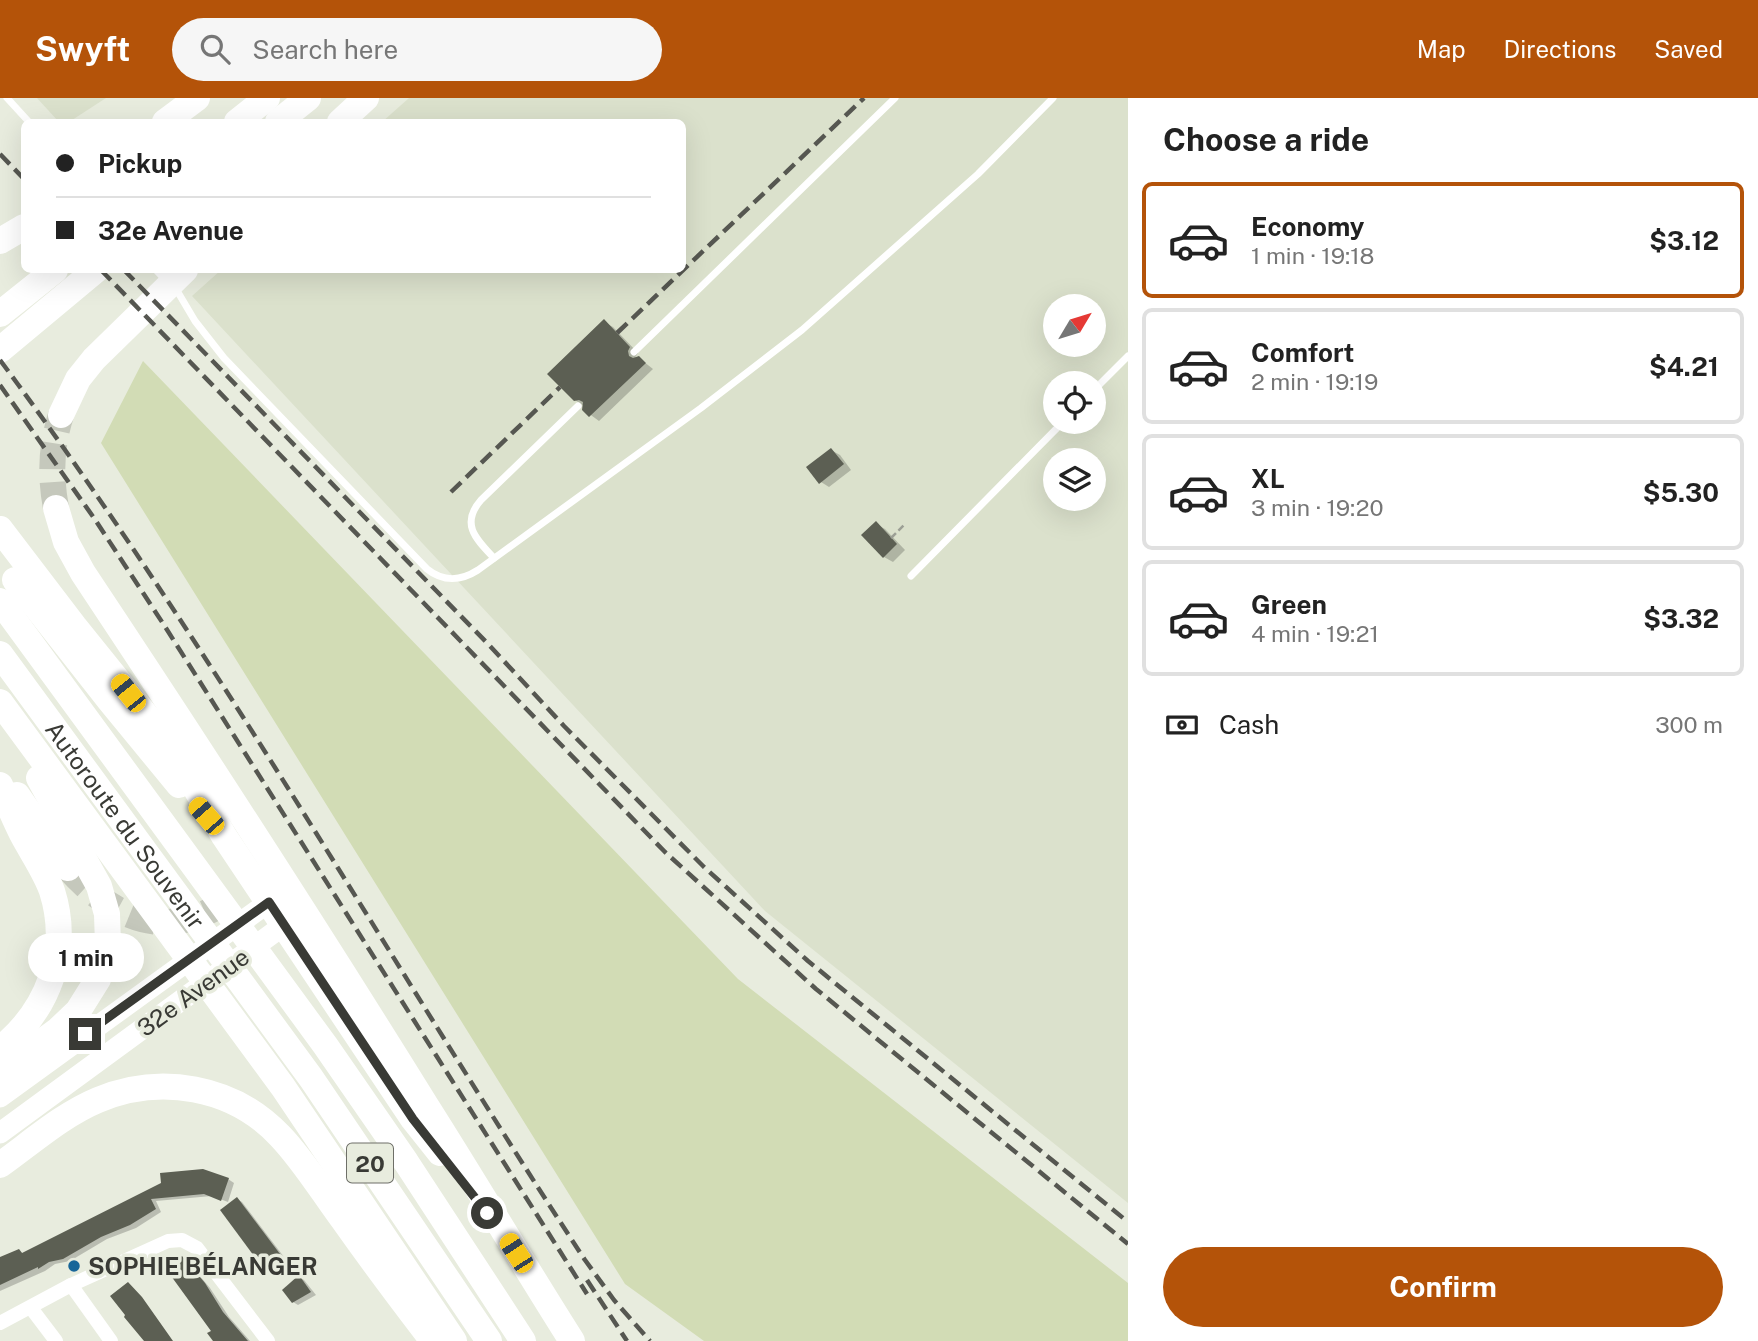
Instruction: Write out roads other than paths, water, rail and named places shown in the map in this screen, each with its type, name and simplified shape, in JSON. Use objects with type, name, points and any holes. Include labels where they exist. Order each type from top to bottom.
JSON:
[{"type":"highway","points":[[169,119],[197,98]]},
{"type":"highway","points":[[241,119],[267,98]]},
{"type":"highway","points":[[282,119],[308,98]]},
{"type":"highway","points":[[343,119],[366,98]]},
{"type":"highway","points":[[0,241],[21,229]]},
{"type":"highway","points":[[3,312],[51,273]]},
{"type":"highway","points":[[0,350],[92,273]]},
{"type":"highway","points":[[61,415],[85,369],[113,339],[182,282]]},
{"type":"highway","points":[[56,508],[66,542],[83,573],[279,873],[572,1341]]},
{"type":"highway","points":[[0,529],[169,744],[224,836],[253,892],[284,925],[413,1119],[502,1231]]},
{"type":"highway","points":[[0,559],[153,755],[224,836]]},
{"type":"highway","name":"Autoroute du Souvenir","points":[[0,601],[270,967],[399,1152],[523,1341]]},
{"type":"highway","name":"Autoroute du Souvenir","points":[[0,654],[247,989],[395,1198],[489,1341]]},
{"type":"highway","points":[[0,702],[229,1012],[327,1151],[454,1341]]},
{"type":"highway","points":[[0,709],[99,886],[105,904],[108,936],[106,957],[98,979],[78,1011],[58,1030],[0,1072]]},
{"type":"highway","points":[[0,771],[68,868]]},
{"type":"highway","points":[[0,785],[51,889],[59,935],[52,980],[43,1001],[24,1028],[0,1049]]},
{"type":"highway","points":[[0,1165],[75,1112],[120,1092],[167,1086],[194,1089],[219,1096],[259,1118],[290,1147],[433,1341]]},
{"type":"main road","name":"32e Avenue","points":[[0,1097],[253,892]]},
{"type":"main road","name":"32e Avenue","points":[[0,1133],[284,925]]},
{"type":"street","points":[[0,1323],[71,1285],[168,1241],[182,1240],[197,1248],[268,1341]]},
{"type":"street","points":[[71,1285],[111,1341]]},
{"type":"street","points":[[31,1308],[56,1341]]},
{"type":"lane","points":[[7,98],[26,119]]},
{"type":"lane","points":[[635,352],[895,98]]},
{"type":"lane","points":[[162,273],[182,282],[195,321],[224,358],[427,569],[447,579],[464,578],[701,408],[802,330],[978,174],[1053,98]]},
{"type":"lane","points":[[1106,378],[1128,356]]},
{"type":"lane","points":[[494,558],[474,534],[471,513],[481,500],[578,406]]},
{"type":"lane","points":[[911,576],[1051,434]]},
{"type":"tunnel","points":[[56,508],[53,461],[61,415]]},
{"type":"tunnel","points":[[68,868],[106,903],[127,914],[147,920],[169,922],[191,918],[213,909],[237,894]]},
{"type":"railway","points":[[686,267],[864,98]]},
{"type":"railway","points":[[0,154],[21,176]]},
{"type":"railway","points":[[104,273],[665,852],[816,989],[1128,1244]]},
{"type":"railway","points":[[127,273],[490,646],[564,726],[704,867],[808,961],[1128,1222]]},
{"type":"railway","points":[[617,333],[680,273]]},
{"type":"railway","points":[[0,360],[154,580],[227,692],[585,1260],[614,1300],[650,1341]]},
{"type":"railway","points":[[0,385],[94,518],[164,625],[587,1294]]},
{"type":"railway","points":[[451,492],[560,387]]},
{"type":"railway","points":[[587,1280],[627,1341]]},
{"type":"place","name":"SOPHIE BÉLANGER","points":[[74,1266]]}]
